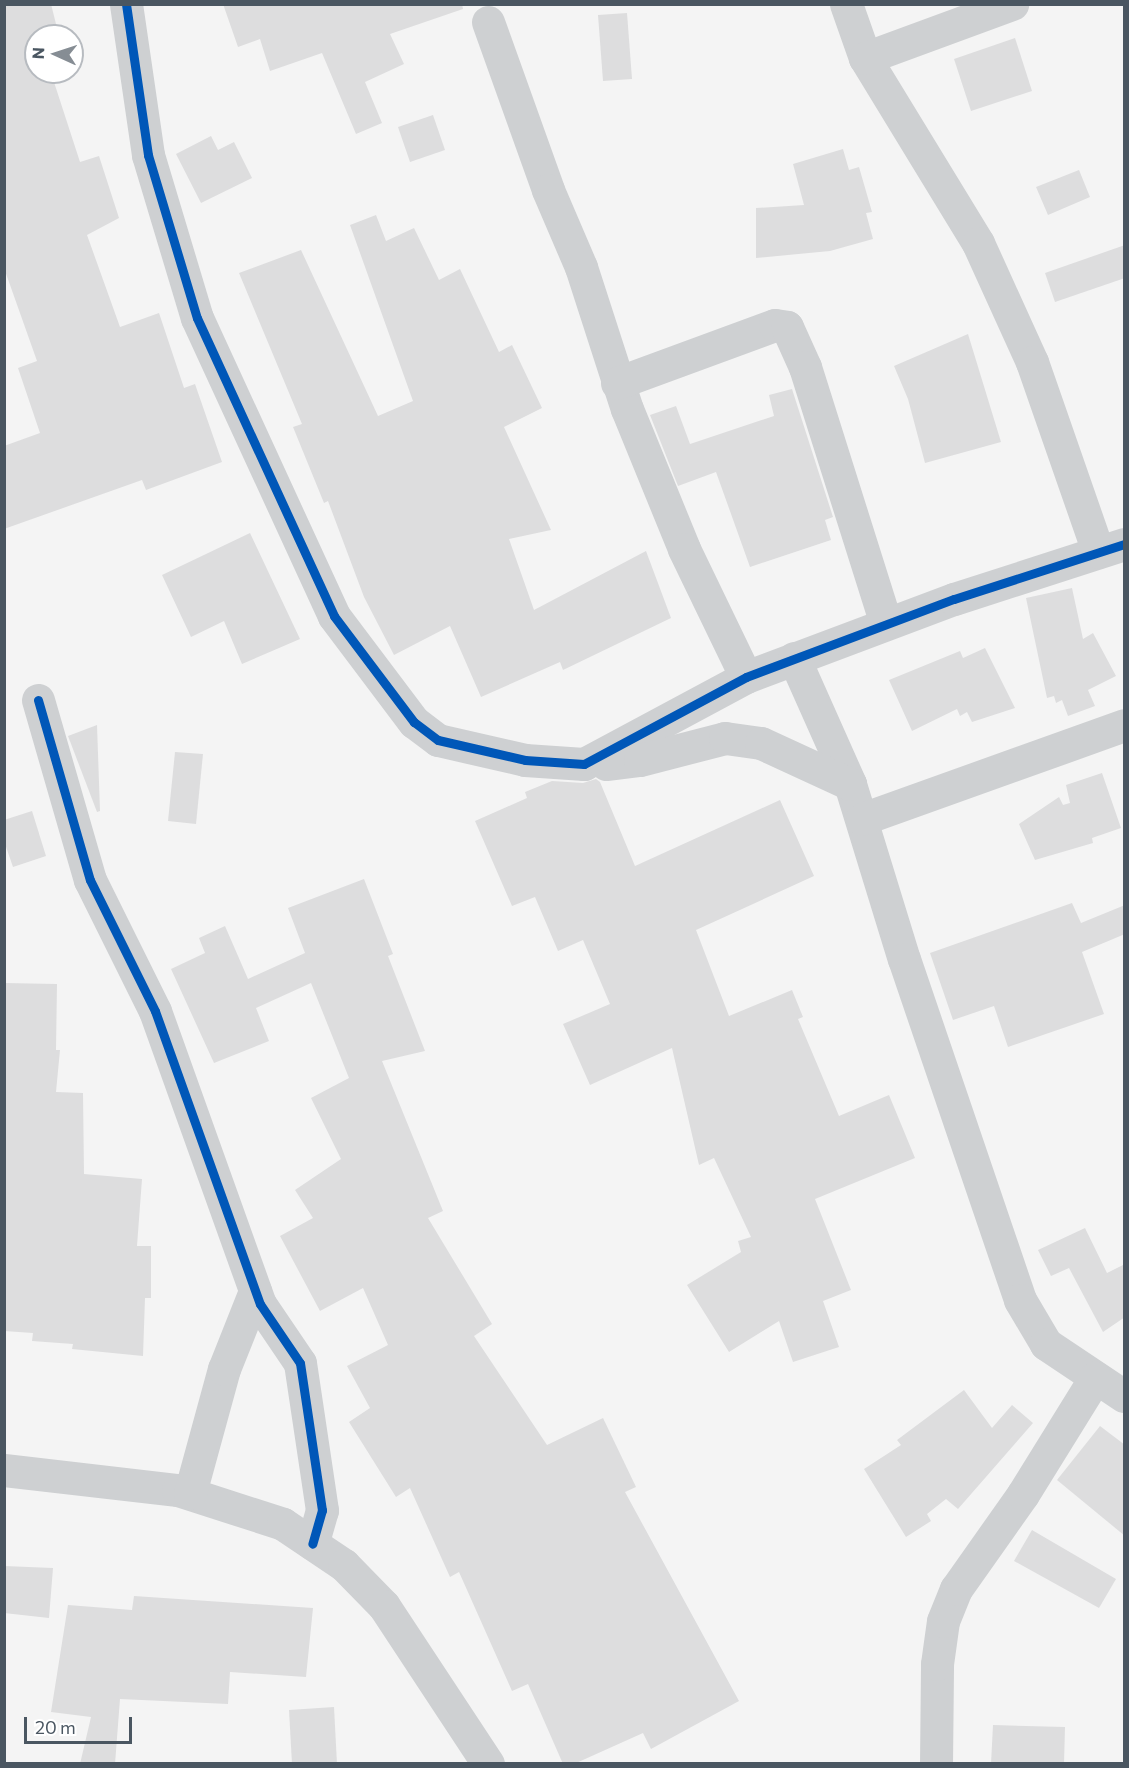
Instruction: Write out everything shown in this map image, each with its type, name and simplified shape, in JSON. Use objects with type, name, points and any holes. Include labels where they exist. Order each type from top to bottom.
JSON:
[{"type":"street","points":[[126,4],[148,155],[197,318],[334,616],[414,722],[438,740],[525,760],[584,764],[640,760],[725,738],[761,743],[850,784]]},
{"type":"street","points":[[584,764],[746,677],[886,624],[1111,548],[1032,362],[978,243],[865,58],[846,4]]},
{"type":"street","points":[[865,58],[1012,4]]},
{"type":"street","points":[[488,22],[548,190],[581,267],[617,383],[684,549],[746,677]]},
{"type":"street","points":[[617,383],[764,329],[787,327],[805,367],[886,624]]},
{"type":"street","points":[[794,658],[850,784],[904,959],[1020,1300],[1046,1344],[1125,1396]]},
{"type":"street","points":[[38,700],[90,880],[155,1011],[255,1291],[300,1363],[322,1510],[312,1544]]},
{"type":"street","points":[[862,819],[1125,725]]},
{"type":"street","points":[[190,1493],[224,1369],[255,1291]]},
{"type":"street","points":[[936,1764],[938,1664],[943,1621],[956,1589],[1023,1494],[1095,1378]]},
{"type":"street","points":[[4,1470],[190,1493],[283,1524],[344,1565],[384,1606],[488,1764]]},
{"type":"building","points":[[4,4],[51,4],[56,24],[24,24],[24,84],[55,84],[80,162],[99,156],[119,218],[87,235],[120,327],[159,313],[184,388],[195,384],[222,462],[146,490],[142,480],[4,529],[4,446],[40,433],[18,368],[37,361],[4,268]]},
{"type":"building","points":[[223,4],[462,4],[463,9],[390,34],[404,64],[365,82],[382,123],[356,134],[322,53],[270,71],[260,39],[238,47]]},
{"type":"building","points":[[627,13],[632,79],[603,81],[598,15]]},
{"type":"building","points":[[1015,38],[1032,91],[971,111],[954,59]]},
{"type":"building","points":[[433,115],[445,150],[410,162],[398,127]]},
{"type":"building","points":[[211,136],[218,150],[234,142],[252,178],[201,203],[176,154]]},
{"type":"building","points":[[843,149],[849,170],[859,167],[872,212],[866,213],[873,239],[830,251],[756,258],[756,208],[804,205],[793,164]]},
{"type":"building","points":[[1079,170],[1090,197],[1048,215],[1036,187]]},
{"type":"building","points":[[376,215],[386,241],[414,228],[439,280],[460,269],[499,352],[512,345],[542,408],[504,427],[551,530],[509,539],[534,610],[646,551],[671,618],[563,670],[560,662],[481,697],[450,626],[394,655],[364,597],[328,501],[324,503],[293,427],[302,424],[239,273],[301,250],[378,416],[413,401],[350,225]]},
{"type":"building","points":[[1125,245],[1125,278],[1055,302],[1045,273]]},
{"type":"building","points":[[968,334],[1001,442],[925,463],[908,399],[894,366]]},
{"type":"building","points":[[792,389],[833,517],[825,520],[831,540],[750,567],[716,472],[678,486],[650,415],[676,406],[690,444],[774,416],[769,395]]},
{"type":"building","points":[[250,533],[300,639],[242,664],[224,621],[191,637],[162,575]]},
{"type":"building","points":[[1072,588],[1083,639],[1093,633],[1116,676],[1088,690],[1095,706],[1068,716],[1062,700],[1056,703],[1054,696],[1047,698],[1026,598]]},
{"type":"building","points":[[985,648],[1015,708],[972,722],[967,712],[960,716],[957,709],[912,731],[889,680],[960,651],[963,658]]},
{"type":"building","points":[[97,725],[100,811],[97,812],[68,736]]},
{"type":"building","points":[[175,752],[203,754],[196,824],[168,821]]},
{"type":"building","points":[[1102,773],[1121,828],[1092,838],[1093,843],[1035,860],[1019,824],[1059,797],[1063,805],[1070,803],[1066,785]]},
{"type":"building","points":[[596,779],[600,782],[635,866],[780,800],[814,876],[696,930],[729,1016],[792,990],[803,1017],[798,1019],[839,1116],[889,1095],[915,1158],[815,1199],[851,1290],[823,1301],[839,1347],[793,1362],[779,1321],[729,1352],[687,1285],[741,1252],[738,1241],[751,1237],[714,1158],[699,1165],[672,1048],[590,1085],[563,1024],[610,1004],[583,940],[558,951],[535,897],[512,906],[475,821],[527,798],[525,792],[552,781],[583,783]]},
{"type":"building","points":[[32,811],[46,856],[13,867],[4,841],[4,820]]},
{"type":"building","points":[[364,879],[393,954],[388,956],[425,1051],[382,1061],[443,1211],[428,1218],[492,1324],[474,1336],[547,1445],[603,1418],[636,1487],[625,1492],[739,1701],[651,1749],[643,1733],[574,1764],[563,1764],[528,1684],[512,1691],[459,1572],[450,1577],[410,1488],[396,1497],[349,1422],[370,1408],[347,1366],[388,1345],[363,1288],[320,1311],[280,1236],[313,1218],[295,1190],[341,1159],[311,1098],[349,1078],[311,983],[256,1008],[269,1041],[214,1063],[171,969],[205,953],[199,938],[225,926],[248,979],[305,953],[288,908]]},
{"type":"building","points":[[1072,903],[1081,923],[1125,905],[1125,934],[1082,952],[1104,1014],[1008,1047],[994,1006],[953,1020],[930,953]]},
{"type":"building","points":[[4,983],[57,984],[56,1050],[60,1050],[56,1092],[83,1093],[84,1174],[142,1179],[137,1246],[151,1246],[151,1298],[145,1298],[143,1356],[72,1349],[73,1344],[32,1341],[33,1333],[4,1331]]},
{"type":"building","points":[[1085,1228],[1107,1273],[1125,1264],[1125,1317],[1103,1332],[1069,1268],[1051,1276],[1038,1250]]},
{"type":"building","points":[[964,1390],[992,1428],[1012,1405],[1033,1423],[958,1509],[946,1499],[927,1514],[931,1521],[906,1537],[864,1469],[901,1445],[897,1440]]},
{"type":"building","points":[[1100,1426],[1125,1445],[1125,1536],[1057,1480]]},
{"type":"building","points":[[1032,1530],[1116,1579],[1099,1608],[1014,1561]]},
{"type":"building","points":[[4,1566],[53,1568],[49,1618],[4,1613]]},
{"type":"building","points":[[134,1596],[313,1608],[306,1677],[230,1672],[228,1704],[120,1699],[115,1764],[80,1764],[91,1717],[51,1712],[68,1605],[132,1610]]},
{"type":"building","points":[[334,1707],[337,1764],[292,1764],[289,1710]]},
{"type":"building","points":[[993,1725],[1065,1727],[1064,1764],[991,1764]]},
{"type":"cycle path","points":[[126,4],[148,155],[197,318],[334,616],[414,722],[438,740],[525,760],[584,764],[746,677],[954,599],[1124,544]]},
{"type":"cycle path","points":[[38,700],[90,880],[155,1011],[260,1304],[300,1363],[322,1510],[312,1544]]}]
